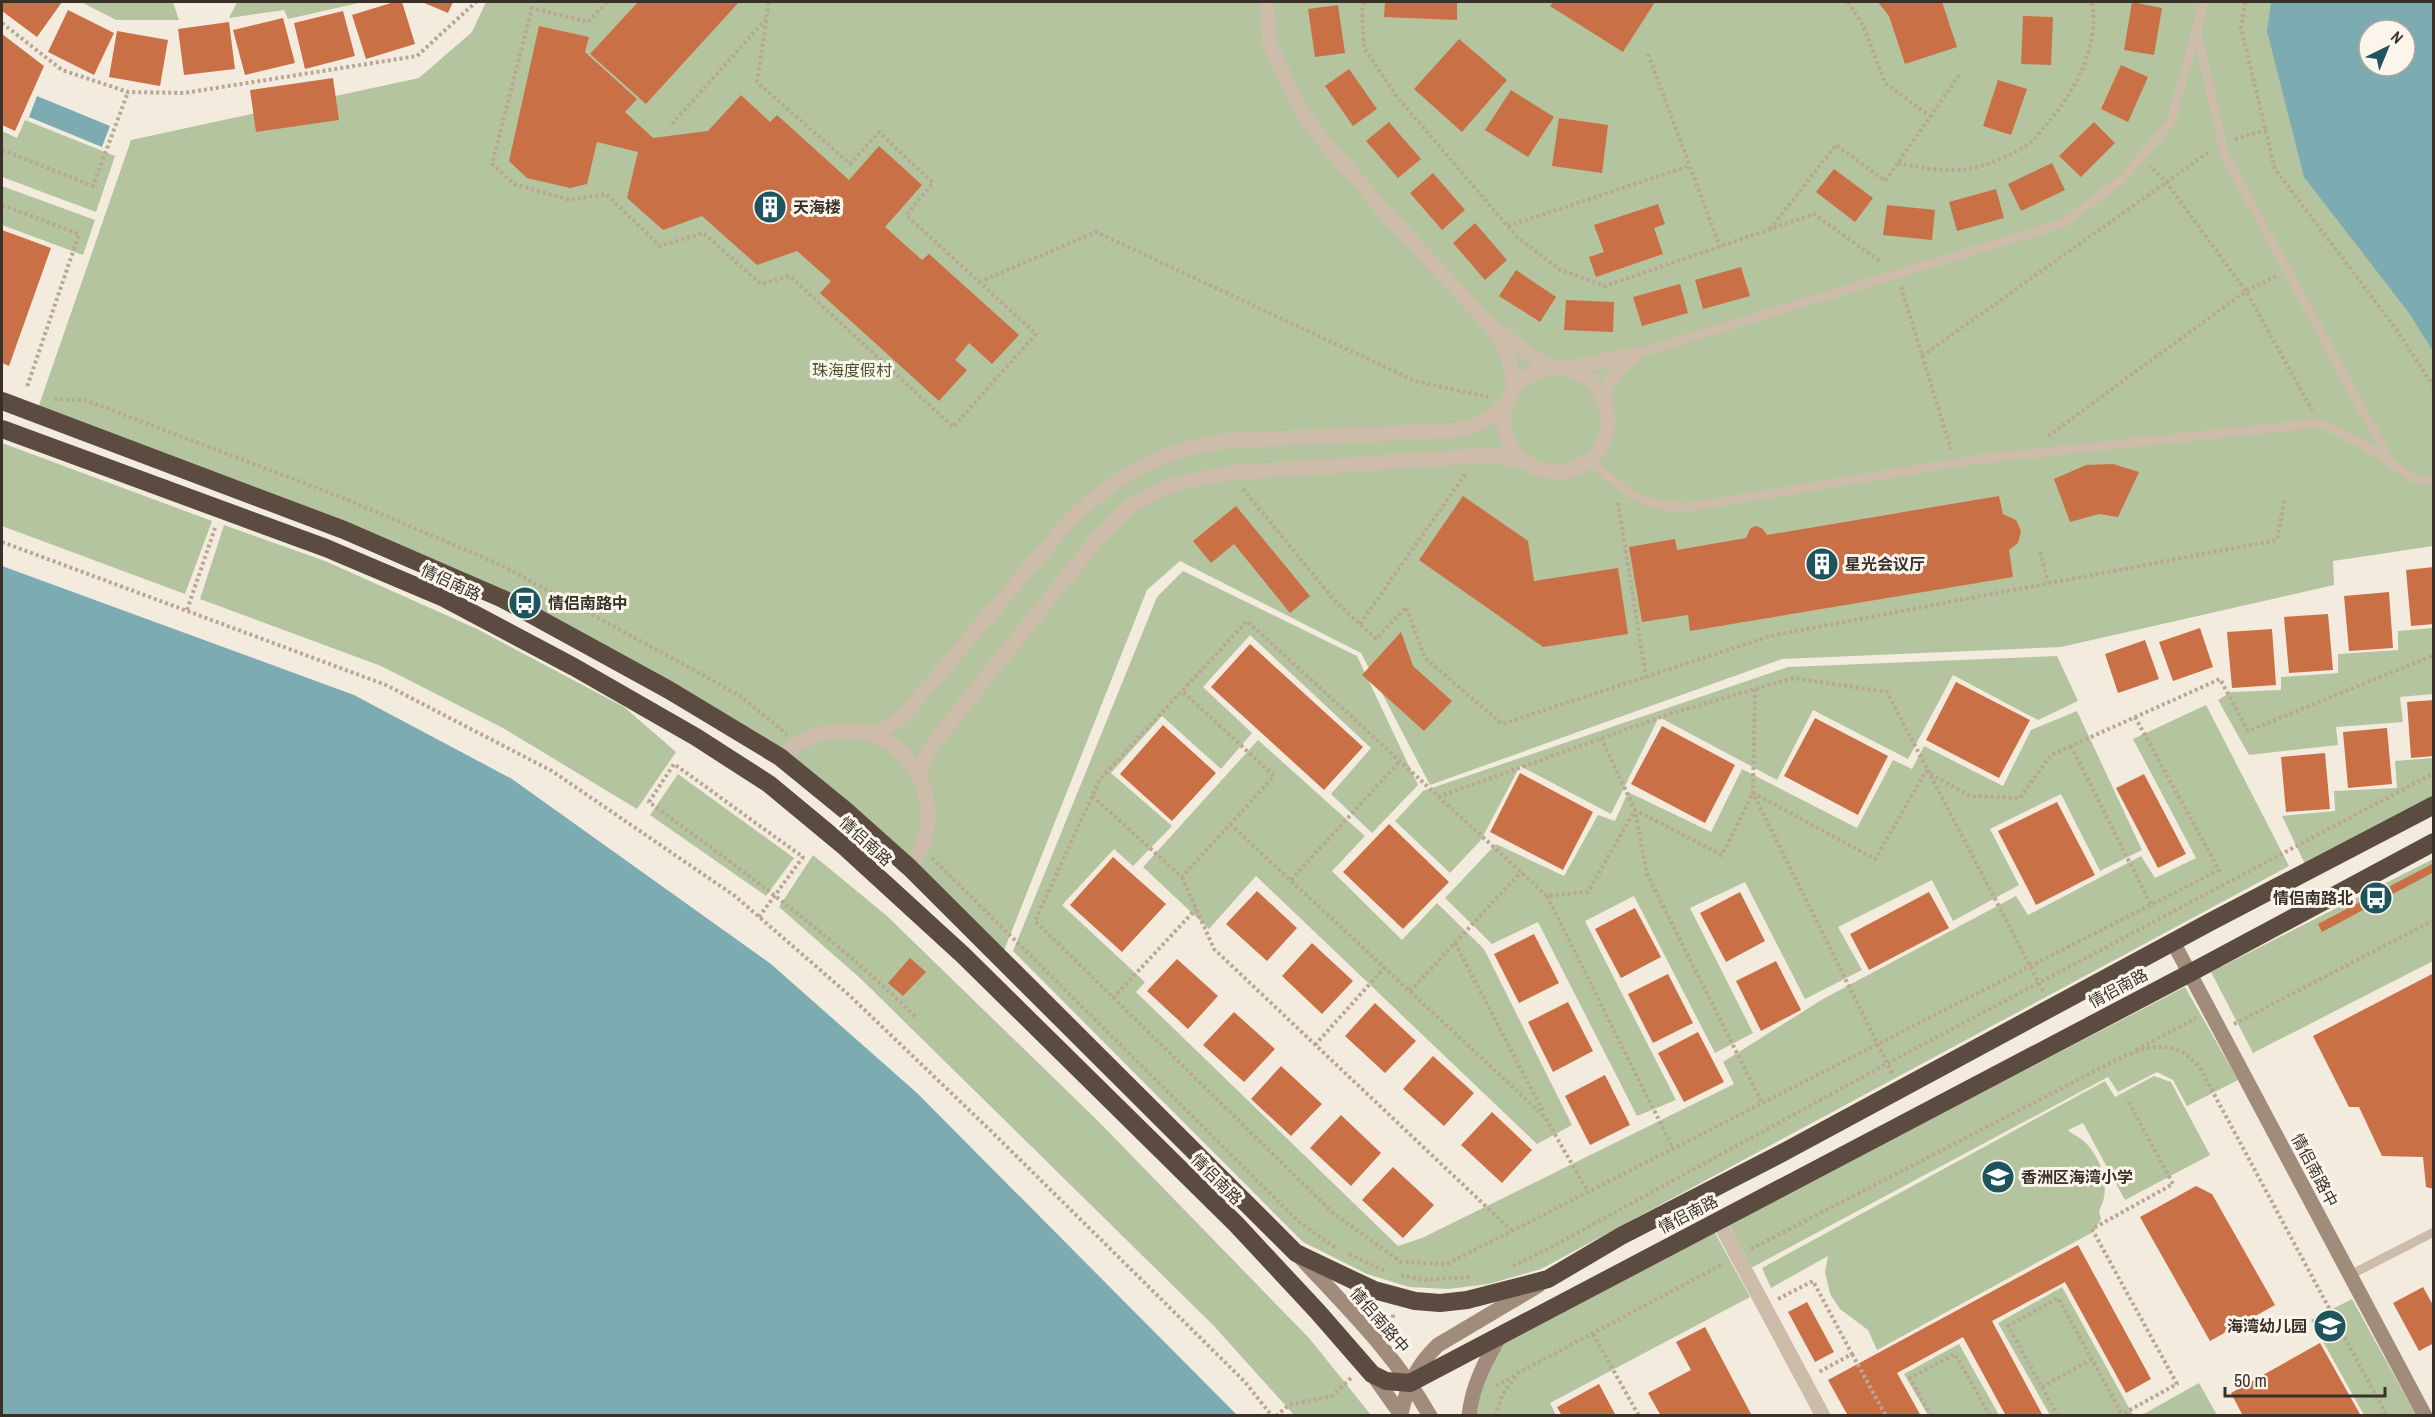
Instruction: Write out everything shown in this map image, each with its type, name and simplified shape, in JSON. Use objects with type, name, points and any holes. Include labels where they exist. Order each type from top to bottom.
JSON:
[{"type":"highway","name":"情侣南路","points":[[2,401],[344,530],[503,599],[669,690],[780,757],[910,868],[1296,1253],[1374,1290],[1423,1301],[1440,1303],[1467,1300],[1548,1279],[1621,1236],[2433,805]]},
{"type":"highway","name":"情侣南路","points":[[2,429],[326,548],[444,598],[574,667],[696,737],[769,784],[845,847],[963,955],[1236,1224],[1372,1374]]},
{"type":"highway","name":"情侣南路","points":[[1410,1383],[2190,973],[2433,842]]},
{"type":"highway","points":[[1372,1374],[1386,1381],[1410,1383]]},
{"type":"street","points":[[1266,2],[1270,44],[1296,101],[1312,127],[1391,219],[1490,325],[1505,347],[1512,366],[1511,396],[1504,415],[1505,428],[1515,453],[1525,462]]},
{"type":"street","points":[[919,776],[926,755],[937,740],[1113,522],[1129,507],[1175,484],[1229,473],[1491,455],[1525,462],[1546,471],[1558,472],[1581,466],[1590,460],[1598,452],[1607,432],[1607,410],[1604,400],[1588,380],[1529,354],[1490,325]]},
{"type":"street","points":[[870,734],[887,728],[904,715],[1069,521],[1091,499],[1154,459],[1201,445],[1225,441],[1459,430],[1484,423],[1495,416],[1525,379],[1538,372],[1636,354]]},
{"type":"street","points":[[1604,400],[1606,387],[1611,377],[1636,354]]},
{"type":"street","points":[[780,757],[798,743],[822,732],[838,729],[870,734],[898,750],[919,776],[928,807],[928,823],[921,848],[910,868]]},
{"type":"street","name":"情侣南路中","points":[[2173,942],[2425,1416]]},
{"type":"street","points":[[1718,1220],[1823,1416]]},
{"type":"street","name":"情侣南路中","points":[[1296,1253],[1375,1339],[1410,1383],[1430,1416]]},
{"type":"street","points":[[1401,1415],[1410,1383],[1424,1359],[1438,1345],[1548,1279]]},
{"type":"street","points":[[1469,1416],[1471,1400],[1482,1368],[1501,1334]]},
{"type":"street","points":[[1372,1374],[1401,1415]]},
{"type":"lane","points":[[1636,354],[2064,223],[2123,178],[2171,122],[2204,2]]},
{"type":"lane","points":[[2196,30],[2225,155],[2392,465]]},
{"type":"lane","points":[[1590,460],[1628,492],[1653,505],[1668,508],[1689,507],[1955,463],[2320,423],[2362,444],[2413,478],[2433,482]]},
{"type":"lane","points":[[2350,1275],[2433,1232]]},
{"type":"path","points":[[2,23],[62,70],[128,92],[184,93],[417,56],[476,2]]},
{"type":"path","points":[[607,2],[588,22],[532,8],[492,164],[514,184],[570,200],[606,194],[660,246],[703,233],[761,284],[790,276],[953,427],[1036,334],[906,215],[933,183],[879,132],[850,165],[758,82],[769,2]]},
{"type":"path","points":[[1364,2],[1362,12],[1364,48],[1398,98],[1517,237],[1560,270],[1605,286],[1815,214],[1897,274],[1955,463]]},
{"type":"path","points":[[1848,2],[1863,25],[1885,83],[1930,116]]},
{"type":"path","points":[[1898,163],[1931,169],[1967,170],[2000,159],[2031,142],[2064,105],[2085,65],[2095,18],[2092,2]]},
{"type":"path","points":[[2245,2],[2241,28],[2275,168],[2396,329],[2433,387]]},
{"type":"path","points":[[672,124],[767,19]]},
{"type":"path","points":[[1648,54],[1720,247]]},
{"type":"path","points":[[1770,229],[1836,145],[1885,181],[1960,74]]},
{"type":"path","points":[[2,150],[93,186],[128,92]]},
{"type":"path","points":[[1922,356],[2222,142],[2266,130]]},
{"type":"path","points":[[2141,157],[2166,182],[2246,291],[2320,423]]},
{"type":"path","points":[[1507,226],[1689,166]]},
{"type":"path","points":[[2,205],[79,234],[27,387],[18,384]]},
{"type":"path","points":[[979,282],[1096,232],[1415,381],[1511,396]]},
{"type":"path","points":[[2022,455],[2246,291],[2287,270]]},
{"type":"path","points":[[51,399],[85,400],[345,499],[501,565],[740,696],[798,743]]},
{"type":"path","points":[[1360,625],[1479,456]]},
{"type":"path","points":[[1229,473],[1335,601],[1360,625],[1376,639],[1406,607],[1425,658],[1502,724],[1770,636],[2277,540],[2285,498]]},
{"type":"path","points":[[1614,482],[1646,677]]},
{"type":"path","points":[[187,610],[221,510]]},
{"type":"path","points":[[2,542],[386,685],[552,771],[735,896],[849,995],[992,1132],[1245,1382],[1272,1416]]},
{"type":"path","points":[[2040,552],[2048,583]]},
{"type":"path","points":[[1673,1148],[1547,896],[1247,621],[1100,779],[1035,921],[1333,1213],[1401,1263],[1447,1264],[2219,870],[2135,717]]},
{"type":"path","points":[[1926,771],[1970,796],[2020,798],[2051,755],[2220,679],[2248,731],[2433,655]]},
{"type":"path","points":[[1438,797],[1672,713],[1793,678],[1887,692],[1926,771],[2051,1007]]},
{"type":"path","points":[[1635,810],[1722,855],[1753,793],[1755,689]]},
{"type":"path","points":[[1182,691],[1274,777],[1182,877]]},
{"type":"path","points":[[1601,738],[1635,810],[1647,874],[1762,1103]]},
{"type":"path","points":[[2071,746],[2151,905]]},
{"type":"path","points":[[1291,880],[1400,761]]},
{"type":"path","points":[[759,917],[776,894],[803,857],[674,764],[649,802],[776,894],[838,945],[917,1018]]},
{"type":"path","points":[[1753,793],[1875,859],[1926,771]]},
{"type":"path","points":[[1504,1268],[1546,1250],[1888,1063],[2433,773]]},
{"type":"path","points":[[1753,793],[1900,1089]]},
{"type":"path","points":[[1092,796],[1182,877],[1214,950],[1511,1231]]},
{"type":"path","points":[[1547,896],[1588,892],[1635,810]]},
{"type":"path","points":[[1230,824],[1545,1117]]},
{"type":"path","points":[[921,848],[1300,1223],[1333,1246],[1387,1272]]},
{"type":"path","points":[[1410,991],[1521,872]]},
{"type":"path","points":[[1113,998],[1196,909]]},
{"type":"path","points":[[2220,1031],[2433,920]]},
{"type":"path","points":[[1455,943],[1545,1117],[1588,1192]]},
{"type":"path","points":[[1315,1045],[1385,967]]},
{"type":"path","points":[[1495,1416],[1503,1394],[1518,1373],[1737,1256],[2210,1011]]},
{"type":"path","points":[[2124,1056],[2153,1047],[2166,1046],[2184,1053],[2200,1068],[2387,1416]]},
{"type":"path","points":[[2058,1416],[2008,1326],[2058,1299],[2121,1415],[2177,1384],[2092,1229],[2173,1184],[2127,1099]]},
{"type":"path","points":[[1395,1274],[1425,1280],[1472,1277]]},
{"type":"path","points":[[1764,1307],[1813,1281],[1886,1416]]},
{"type":"path","points":[[1593,1334],[1639,1416]]},
{"type":"path","points":[[1804,1380],[1852,1354]]},
{"type":"path","points":[[1931,1416],[1910,1378],[1955,1354],[1989,1416]]},
{"type":"path","points":[[2042,1387],[2091,1359]]},
{"type":"green space","points":[[81,2],[173,2],[179,20],[116,20]]},
{"type":"green space","points":[[237,2],[363,2],[288,19],[284,10],[229,18]]},
{"type":"green space","name":"珠海度假村","points":[[486,2],[2433,2],[2433,546],[2333,561],[2334,585],[2061,647],[1782,659],[1430,785],[1361,653],[1180,561],[1147,590],[1001,958],[780,756],[503,599],[36,414],[131,140],[419,78],[472,32]]},
{"type":"green space","points":[[25,120],[115,156],[96,212],[2,177],[2,131],[17,138]]},
{"type":"green space","points":[[2,186],[95,220],[83,255],[2,225]]},
{"type":"green space","points":[[2,443],[212,521],[185,594],[2,526]]},
{"type":"green space","points":[[224,525],[325,561],[477,629],[624,707],[676,752],[637,809],[503,728],[381,666],[200,599]]},
{"type":"green space","points":[[1183,571],[1357,656],[1418,785],[1372,833],[1331,794],[1371,748],[1250,635],[1203,687],[1252,733],[1221,769],[1162,716],[1111,773],[1172,826],[1133,866],[1114,849],[1062,905],[1145,982],[1136,992],[1398,1246],[1422,1238],[1734,1084],[1723,1062],[1823,999],[2016,896],[2028,915],[2141,856],[2155,878],[2196,858],[2133,739],[2206,705],[2289,866],[1541,1269],[1489,1284],[1448,1289],[1409,1287],[1367,1274],[1303,1242],[1013,951],[1157,597]]},
{"type":"green space","points":[[2433,628],[2433,694],[2400,697],[2403,722],[2336,727],[2338,745],[2249,755],[2218,700],[2231,692],[2281,690],[2281,677],[2338,673],[2338,654],[2398,650],[2398,631]]},
{"type":"green space","points":[[2057,656],[2078,701],[2038,720],[1953,675],[1908,759],[1813,710],[1777,780],[1659,717],[1611,814],[1520,766],[1481,840],[1450,873],[1395,821],[1423,791],[1788,667]]},
{"type":"green space","points":[[2077,711],[2142,850],[2100,871],[2061,794],[1990,829],[2019,885],[1953,921],[1932,880],[1838,927],[1862,970],[1805,999],[1745,882],[1690,908],[1753,1033],[1715,1053],[1634,896],[1585,921],[1676,1100],[1637,1116],[1538,922],[1492,944],[1445,898],[1496,844],[1564,876],[1598,815],[1615,821],[1628,792],[1711,832],[1742,769],[1857,828],[1893,760],[1912,769],[1924,746],[2003,786],[2031,730]]},
{"type":"green space","points":[[1258,740],[1365,836],[1332,871],[1402,940],[1437,903],[1484,949],[1572,1125],[1537,1144],[1256,876],[1209,929],[1143,867]]},
{"type":"green space","points":[[2433,758],[2433,796],[2305,864],[2282,816],[2335,811],[2334,791],[2397,788],[2395,761]]},
{"type":"green space","points":[[678,774],[794,858],[766,896],[650,815]]},
{"type":"green space","points":[[813,855],[887,916],[1099,1122],[1309,1338],[1371,1415],[1294,1415],[1213,1325],[861,979],[779,907]]},
{"type":"green space","points":[[2433,859],[2433,961],[2253,1053],[2211,972]]},
{"type":"green space","points":[[2185,987],[2238,1080],[2187,1106],[2173,1080],[2157,1072],[2118,1092],[2108,1077],[1751,1268],[1729,1224]]},
{"type":"green space","points":[[2154,1076],[2171,1082],[2210,1155],[2125,1200],[2083,1123],[2068,1130],[2090,1148],[2103,1174],[2105,1193],[2099,1211],[2101,1219],[2093,1232],[1877,1350],[1868,1330],[1840,1309],[1830,1294],[1825,1272],[1828,1256],[1771,1288],[1762,1268],[2105,1081],[2115,1097]]},
{"type":"green space","points":[[1714,1231],[1750,1297],[1550,1403],[1556,1415],[1476,1416],[1486,1376],[1506,1339]]},
{"type":"green space","points":[[2062,1287],[2133,1415],[2050,1415],[1998,1323]]},
{"type":"green space","points":[[2352,1299],[2416,1415],[2364,1415],[2311,1320]]},
{"type":"green space","points":[[1959,1344],[1999,1415],[1928,1415],[1904,1374]]},
{"type":"green space","points":[[2199,1383],[2217,1415],[2142,1415]]},
{"type":"water","points":[[2271,2],[2433,2],[2433,351],[2409,313],[2304,177],[2267,31]]},
{"type":"water","points":[[37,96],[110,126],[102,147],[29,117]]},
{"type":"water","points":[[2,566],[354,695],[512,779],[771,964],[917,1093],[1237,1415],[2,1415]]},
{"type":"building","points":[[2,2],[62,2],[37,37],[2,11]]},
{"type":"building","points":[[394,2],[402,2],[415,44],[366,59],[352,15]]},
{"type":"building","points":[[422,2],[453,2],[448,13]]},
{"type":"building","points":[[638,2],[739,2],[646,104],[590,54]]},
{"type":"building","points":[[1385,2],[1457,2],[1457,20],[1384,17]]},
{"type":"building","points":[[1553,2],[1655,2],[1623,52],[1550,6]]},
{"type":"building","points":[[1878,2],[1942,2],[1957,47],[1905,64],[1889,16]]},
{"type":"building","points":[[2132,2],[2162,8],[2154,55],[2124,50]]},
{"type":"building","points":[[1338,5],[1345,53],[1315,57],[1308,9]]},
{"type":"building","points":[[68,10],[114,33],[94,75],[48,52]]},
{"type":"building","points":[[343,11],[355,56],[305,69],[294,23]]},
{"type":"building","points":[[2023,16],[2053,17],[2051,65],[2021,64]]},
{"type":"building","points":[[283,18],[295,63],[245,75],[233,30]]},
{"type":"building","points":[[229,22],[235,69],[184,75],[178,29]]},
{"type":"building","name":"天海楼","points":[[539,26],[589,37],[585,52],[637,99],[625,112],[653,138],[708,131],[741,95],[770,122],[777,115],[849,180],[879,146],[922,185],[885,227],[922,260],[929,254],[1019,335],[992,364],[969,343],[955,360],[967,370],[939,401],[820,293],[831,281],[797,251],[757,265],[702,216],[663,230],[627,198],[638,152],[597,142],[587,184],[570,188],[527,178],[509,161]]},
{"type":"building","points":[[117,31],[168,40],[160,86],[109,77]]},
{"type":"building","points":[[2,34],[44,66],[15,131],[2,125]]},
{"type":"building","points":[[1459,39],[1507,80],[1462,132],[1414,89]]},
{"type":"building","points":[[2121,65],[2148,77],[2128,122],[2101,109]]},
{"type":"building","points":[[1349,69],[1377,109],[1353,126],[1325,86]]},
{"type":"building","points":[[333,78],[339,120],[256,132],[250,90]]},
{"type":"building","points":[[1998,80],[2027,89],[2011,135],[1983,126]]},
{"type":"building","points":[[1511,90],[1554,117],[1528,157],[1485,130]]},
{"type":"building","points":[[1559,118],[1608,125],[1602,173],[1552,166]]},
{"type":"building","points":[[1389,122],[1421,159],[1398,178],[1366,141]]},
{"type":"building","points":[[2094,122],[2115,143],[2081,177],[2059,156]]},
{"type":"building","points":[[2052,163],[2065,190],[2021,211],[2008,184]]},
{"type":"building","points":[[1834,169],[1873,198],[1855,222],[1816,192]]},
{"type":"building","points":[[1433,173],[1465,210],[1442,230],[1410,193]]},
{"type":"building","points":[[1996,189],[2004,218],[1957,231],[1949,202]]},
{"type":"building","points":[[1658,204],[1665,224],[1654,228],[1663,254],[1596,277],[1589,257],[1604,252],[1594,225]]},
{"type":"building","points":[[1887,205],[1935,210],[1932,240],[1883,235]]},
{"type":"building","points":[[1475,223],[1507,260],[1485,280],[1453,243]]},
{"type":"building","points":[[2,230],[51,248],[9,366],[2,363]]},
{"type":"building","points":[[1741,267],[1750,296],[1703,309],[1695,280]]},
{"type":"building","points":[[1516,270],[1556,297],[1540,322],[1499,296]]},
{"type":"building","points":[[1680,284],[1688,313],[1642,326],[1633,297]]},
{"type":"building","points":[[1566,300],[1614,302],[1613,332],[1564,330]]},
{"type":"building","points":[[2113,464],[2139,472],[2118,517],[2099,514],[2070,522],[2054,479],[2086,465]]},
{"type":"building","points":[[1463,496],[1528,541],[1534,581],[1618,568],[1628,634],[1543,647],[1419,560]]},
{"type":"building","name":"星光会议厅","points":[[1999,496],[2003,514],[2016,520],[2021,531],[2018,543],[2009,550],[2013,577],[1690,631],[1688,615],[1642,622],[1629,547],[1675,539],[1677,550],[1746,538],[1750,529],[1755,526],[1762,528],[1767,535]]},
{"type":"building","points":[[1236,506],[1310,596],[1290,613],[1234,544],[1211,563],[1193,541]]},
{"type":"building","points":[[2434,567],[2434,624],[2411,626],[2406,570]]},
{"type":"building","points":[[2389,592],[2393,648],[2349,651],[2344,596]]},
{"type":"building","points":[[2328,614],[2333,670],[2289,673],[2284,617]]},
{"type":"building","points":[[2200,628],[2213,667],[2173,681],[2159,642]]},
{"type":"building","points":[[2272,629],[2276,685],[2232,688],[2227,632]]},
{"type":"building","points":[[1401,632],[1413,666],[1452,701],[1424,731],[1362,675]]},
{"type":"building","points":[[2145,640],[2159,679],[2118,693],[2105,654]]},
{"type":"building","points":[[1250,644],[1363,747],[1324,790],[1211,687]]},
{"type":"building","points":[[1956,682],[2030,720],[1999,778],[1926,740]]},
{"type":"building","points":[[2434,700],[2434,756],[2411,758],[2407,702]]},
{"type":"building","points":[[1815,718],[1888,756],[1858,815],[1784,776]]},
{"type":"building","points":[[1163,725],[1216,773],[1172,821],[1120,774]]},
{"type":"building","points":[[1662,726],[1735,765],[1705,823],[1631,784]]},
{"type":"building","points":[[2387,728],[2392,784],[2348,788],[2343,732]]},
{"type":"building","points":[[2325,753],[2330,809],[2286,812],[2281,757]]},
{"type":"building","points":[[1520,773],[1593,812],[1563,870],[1490,832]]},
{"type":"building","points":[[2144,774],[2186,854],[2158,868],[2116,788]]},
{"type":"building","points":[[2057,802],[2095,875],[2036,905],[1998,831]]},
{"type":"building","points":[[1389,824],[1449,882],[1403,929],[1343,872]]},
{"type":"building","points":[[1113,857],[1166,904],[1122,952],[1070,905]]},
{"type":"building","name":"情侣南路北","points":[[2434,863],[2434,872],[2322,932],[2318,924]]},
{"type":"building","points":[[1257,891],[1297,928],[1267,961],[1226,924]]},
{"type":"building","points":[[1740,892],[1765,941],[1726,962],[1700,913]]},
{"type":"building","points":[[1929,892],[1949,928],[1869,970],[1850,934]]},
{"type":"building","points":[[1635,908],[1661,957],[1621,978],[1595,929]]},
{"type":"building","points":[[1534,934],[1559,983],[1519,1003],[1494,954]]},
{"type":"building","points":[[1312,943],[1353,981],[1322,1014],[1282,976]]},
{"type":"building","points":[[910,958],[926,972],[903,996],[888,983]]},
{"type":"building","points":[[1177,959],[1218,996],[1188,1029],[1147,991]]},
{"type":"building","points":[[1776,961],[1801,1010],[1761,1031],[1736,981]]},
{"type":"building","points":[[2434,973],[2434,1189],[2426,1187],[2423,1157],[2382,1156],[2359,1107],[2349,1107],[2313,1036]]},
{"type":"building","points":[[1668,974],[1693,1023],[1653,1043],[1628,994]]},
{"type":"building","points":[[1568,1002],[1593,1051],[1553,1072],[1528,1022]]},
{"type":"building","points":[[1375,1003],[1416,1041],[1385,1073],[1345,1036]]},
{"type":"building","points":[[1234,1012],[1275,1049],[1244,1082],[1203,1045]]},
{"type":"building","points":[[1698,1032],[1724,1082],[1684,1102],[1658,1053]]},
{"type":"building","points":[[1433,1056],[1474,1093],[1444,1126],[1403,1089]]},
{"type":"building","points":[[1281,1066],[1322,1104],[1291,1136],[1251,1099]]},
{"type":"building","points":[[1605,1075],[1630,1125],[1590,1145],[1565,1096]]},
{"type":"building","points":[[1492,1112],[1532,1150],[1502,1183],[1461,1145]]},
{"type":"building","points":[[1341,1115],[1381,1153],[1351,1186],[1310,1148]]},
{"type":"building","points":[[1393,1167],[1434,1205],[1403,1238],[1362,1200]]},
{"type":"building","points":[[2196,1186],[2212,1194],[2275,1305],[2210,1341],[2140,1217]]},
{"type":"building","points":[[2078,1245],[2151,1379],[2126,1393],[2065,1282],[1992,1321],[2043,1416],[2006,1416],[1963,1337],[1897,1373],[1921,1416],[1848,1416],[1828,1380]]},
{"type":"building","points":[[2423,1287],[2434,1307],[2434,1343],[2419,1351],[2393,1303]]},
{"type":"building","points":[[1807,1302],[1834,1352],[1815,1362],[1788,1312]]},
{"type":"building","points":[[1705,1327],[1751,1414],[1661,1416],[1648,1393],[1691,1370],[1676,1342]]},
{"type":"building","points":[[2320,1343],[2361,1416],[2243,1416],[2231,1393]]},
{"type":"building","points":[[1599,1384],[1616,1416],[1562,1416],[1557,1407]]},
{"type":"place","name":"天海楼","points":[[770,207]]},
{"type":"place","name":"星光会议厅","points":[[1822,564]]},
{"type":"place","name":"情侣南路中","points":[[525,603]]},
{"type":"place","name":"情侣南路北","points":[[2376,898]]},
{"type":"place","name":"香洲区海湾小学","points":[[1998,1177]]},
{"type":"place","name":"海湾幼儿园","points":[[2330,1326]]}]
